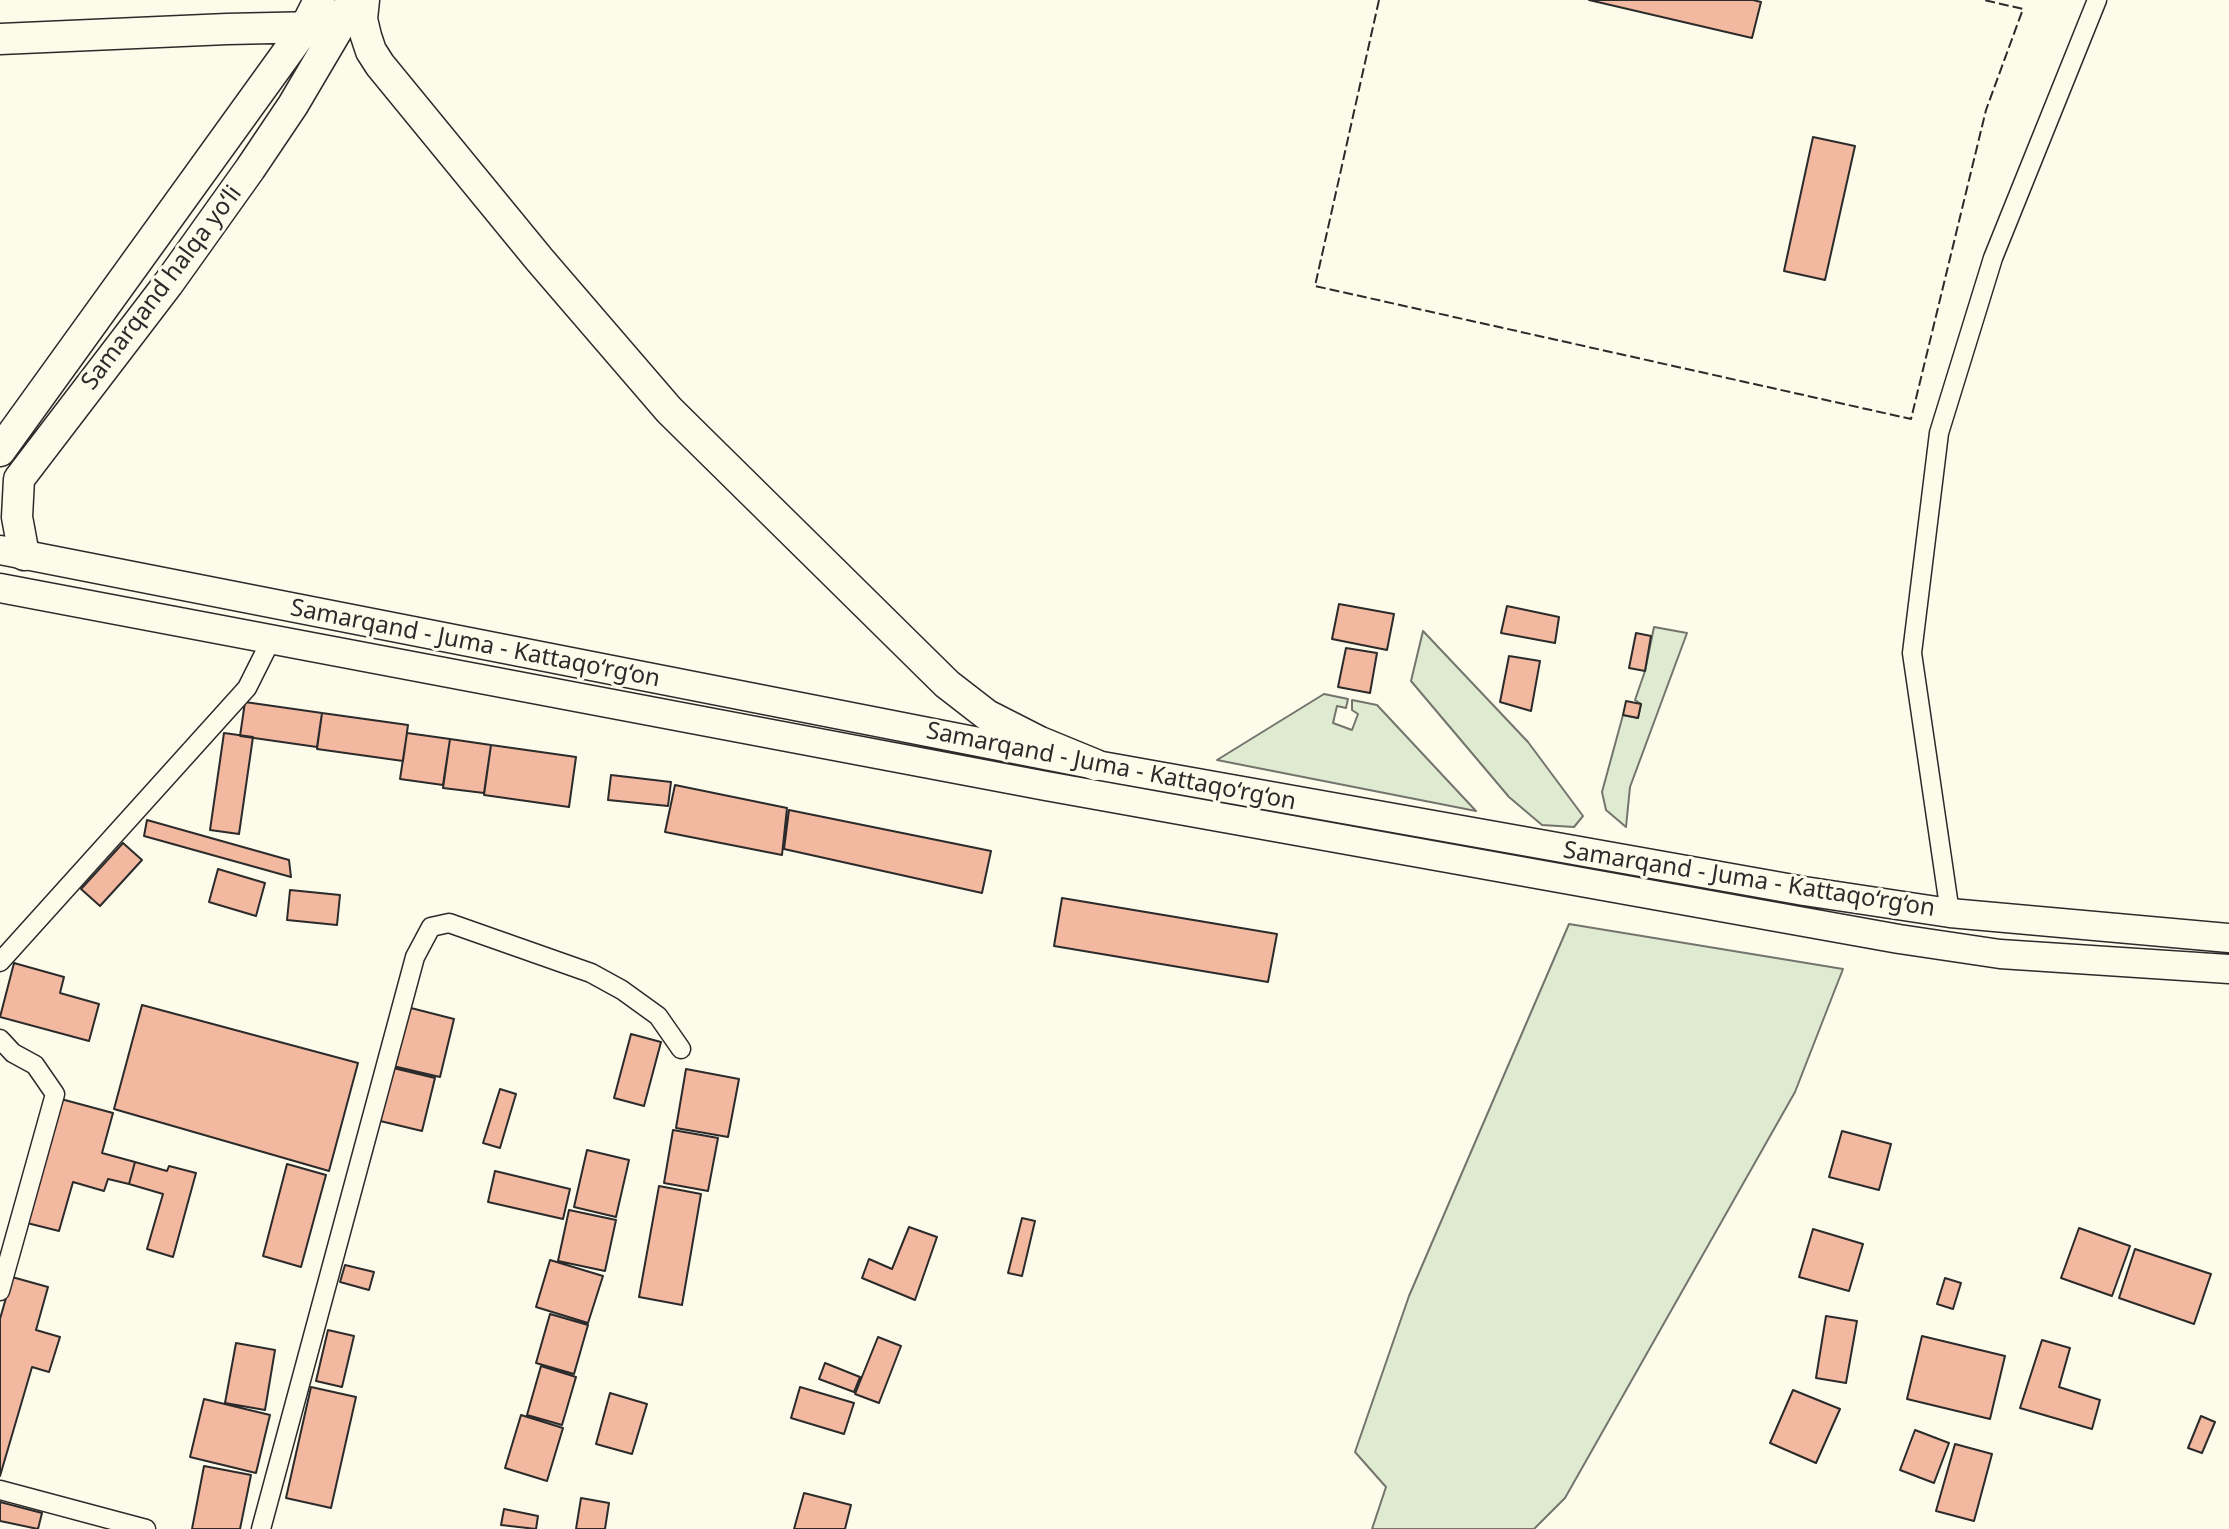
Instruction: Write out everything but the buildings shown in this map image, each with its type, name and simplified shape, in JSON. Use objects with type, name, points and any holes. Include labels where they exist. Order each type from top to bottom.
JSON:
[{"type":"highway","name":"Samarqand halqa yoʻli","points":[[0,451],[319,0]]},
{"type":"highway","points":[[364,0],[362,19],[366,36],[380,65],[539,259],[669,410],[947,684],[987,715],[1040,742],[1096,765]]},
{"type":"highway","name":"Samarqand halqa yoʻli","points":[[12,553],[19,479],[168,284],[242,181],[293,105],[345,14],[308,14]]},
{"type":"highway","points":[[0,39],[227,29],[308,14]]},
{"type":"main road","name":"Samarqand - Juma - Kattaqo‘rg‘on","points":[[12,553],[1096,765],[1788,888],[1950,913],[2229,938]]},
{"type":"main road","name":"Samarqand - Juma - Kattaqo‘rg‘on","points":[[0,588],[1031,783],[1899,939],[2000,954],[2229,969]]},
{"type":"street","points":[[1950,913],[1912,653],[1939,433],[1993,258],[2097,0]]},
{"type":"street","points":[[0,962],[247,688],[271,640]]},
{"type":"street","points":[[261,1529],[415,957],[431,927],[449,923],[591,973],[622,990],[658,1016],[681,1049]]},
{"type":"street","points":[[0,1039],[7,1057],[35,1065],[55,1094],[0,1291]]},
{"type":"street","points":[[0,1490],[146,1529]]},
{"type":"green space","points":[[1654,627],[1687,633],[1630,787],[1626,827],[1606,810],[1602,792],[1623,715],[1638,718],[1641,704],[1635,700]]},
{"type":"green space","points":[[1423,631],[1528,742],[1583,816],[1574,827],[1542,825],[1509,797],[1411,681]]},
{"type":"green space","points":[[1324,694],[1348,699],[1346,708],[1337,706],[1333,723],[1352,730],[1358,714],[1352,710],[1352,700],[1377,705],[1476,811],[1217,760]]},
{"type":"green space","points":[[1569,924],[1843,969],[1795,1092],[1565,1498],[1534,1529],[1372,1529],[1386,1487],[1355,1452],[1409,1296]]},
{"type":"fence","points":[[1379,0],[1315,286],[1911,419],[1986,110],[2023,9],[1984,0]]}]
